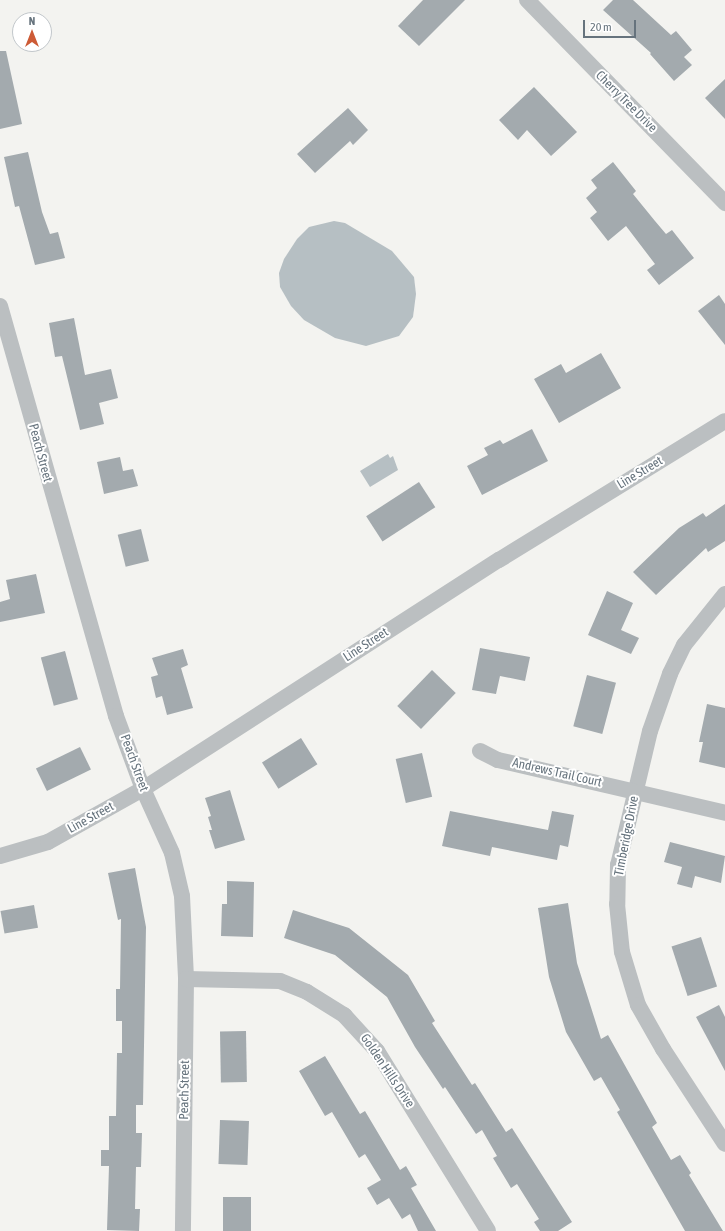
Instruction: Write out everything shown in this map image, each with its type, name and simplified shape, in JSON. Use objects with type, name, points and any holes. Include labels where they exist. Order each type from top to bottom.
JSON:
[{"type":"street","name":"Cherry Tree Drive","points":[[527,0],[725,203]]},
{"type":"street","name":"Peach Street","points":[[0,306],[116,716],[142,789],[172,853],[182,896],[186,979],[183,1231]]},
{"type":"street","name":"Line Street","points":[[0,856],[48,842],[142,789],[499,560],[725,421]]},
{"type":"street","name":"Timberidge Drive","points":[[725,594],[684,645],[670,674],[650,731],[618,865],[617,904],[622,952],[638,1005],[662,1049],[725,1144]]},
{"type":"street","name":"Andrews Trail Court","points":[[480,751],[498,760],[635,790],[725,813]]},
{"type":"street","name":"Golden Hills Drive","points":[[186,979],[280,981],[307,992],[344,1015],[377,1051],[488,1231]]},
{"type":"shaded area","points":[[334,221],[345,223],[392,251],[414,277],[416,294],[413,317],[399,336],[366,346],[335,338],[304,320],[291,306],[280,287],[279,273],[284,259],[297,239],[309,227]]},
{"type":"shaded area","points":[[388,454],[390,458],[393,456],[398,470],[370,487],[360,471]]},
{"type":"building","points":[[423,0],[465,0],[419,46],[398,26]]},
{"type":"building","points":[[613,0],[633,0],[671,35],[676,31],[692,50],[684,57],[692,65],[674,81],[650,54],[651,53],[603,10]]},
{"type":"building","points":[[0,51],[6,51],[22,124],[0,129]]},
{"type":"building","points":[[725,79],[725,119],[705,98]]},
{"type":"building","points":[[534,87],[577,132],[551,156],[527,130],[518,140],[499,120]]},
{"type":"building","points":[[348,108],[368,130],[353,145],[350,141],[315,173],[297,154]]},
{"type":"building","points":[[28,152],[42,212],[50,234],[58,232],[65,258],[35,265],[19,206],[15,207],[4,157]]},
{"type":"building","points":[[613,162],[636,191],[633,194],[655,221],[666,234],[672,230],[694,258],[659,285],[647,270],[655,264],[626,226],[608,241],[590,218],[597,212],[586,198],[597,188],[591,180]]},
{"type":"building","points":[[719,295],[725,304],[725,345],[698,311]]},
{"type":"building","points":[[74,318],[85,375],[111,369],[118,398],[99,403],[104,424],[80,430],[62,356],[55,357],[49,323]]},
{"type":"building","points":[[601,353],[621,388],[559,423],[534,379],[561,364],[566,373]]},
{"type":"building","points":[[532,429],[548,461],[482,495],[467,466],[488,455],[484,448],[500,440],[503,444]]},
{"type":"building","points":[[120,457],[123,471],[133,469],[138,486],[104,494],[97,462]]},
{"type":"building","points":[[419,482],[435,507],[383,541],[366,516]]},
{"type":"building","points":[[725,504],[725,541],[708,552],[706,548],[656,595],[633,572],[679,528],[703,513],[706,517]]},
{"type":"building","points":[[141,529],[149,561],[126,567],[118,535]]},
{"type":"building","points":[[36,574],[45,613],[0,622],[0,602],[10,599],[6,580]]},
{"type":"building","points":[[607,591],[633,603],[621,630],[639,638],[631,654],[588,635]]},
{"type":"building","points":[[480,648],[530,657],[525,681],[500,676],[496,694],[472,690]]},
{"type":"building","points":[[183,649],[188,665],[181,668],[193,708],[167,715],[162,696],[156,698],[151,677],[158,675],[152,658]]},
{"type":"building","points":[[65,651],[78,699],[54,706],[41,657]]},
{"type":"building","points":[[432,670],[456,693],[421,729],[397,706]]},
{"type":"building","points":[[587,675],[616,683],[602,734],[573,726]]},
{"type":"building","points":[[707,704],[725,708],[725,768],[699,762],[703,742],[699,742]]},
{"type":"building","points":[[301,738],[317,764],[278,789],[262,762]]},
{"type":"building","points":[[80,747],[91,769],[47,791],[36,768]]},
{"type":"building","points":[[422,753],[432,797],[406,803],[396,759]]},
{"type":"building","points":[[230,790],[245,840],[215,849],[209,830],[212,830],[208,817],[211,816],[205,798]]},
{"type":"building","points":[[450,811],[548,830],[552,811],[574,815],[568,847],[560,845],[557,860],[492,847],[490,856],[442,846]]},
{"type":"building","points":[[670,842],[725,856],[721,883],[695,876],[692,888],[677,884],[682,867],[664,862]]},
{"type":"building","points":[[135,868],[146,927],[143,1105],[136,1105],[136,1133],[142,1133],[141,1167],[136,1167],[135,1209],[140,1209],[139,1231],[107,1230],[109,1166],[101,1166],[101,1150],[109,1150],[109,1116],[116,1116],[117,1053],[122,1053],[122,1021],[116,1021],[116,989],[120,989],[121,919],[118,920],[108,873]]},
{"type":"building","points":[[227,881],[254,882],[253,937],[221,936],[222,904],[227,904]]},
{"type":"building","points":[[568,903],[577,963],[601,1039],[608,1035],[657,1123],[652,1127],[671,1160],[680,1155],[691,1173],[689,1175],[723,1231],[685,1231],[617,1112],[620,1110],[601,1077],[594,1081],[566,1032],[549,977],[538,908]]},
{"type":"building","points":[[34,905],[38,928],[5,934],[1,911]]},
{"type":"building","points":[[293,910],[349,928],[408,975],[435,1021],[432,1023],[472,1085],[475,1083],[506,1132],[512,1128],[572,1222],[558,1231],[540,1231],[534,1222],[539,1219],[517,1184],[511,1188],[493,1158],[497,1156],[482,1130],[476,1134],[445,1087],[443,1089],[415,1047],[387,997],[335,955],[284,938]]},
{"type":"building","points":[[701,937],[717,986],[688,996],[672,947]]},
{"type":"building","points":[[719,1005],[725,1017],[725,1071],[696,1017]]},
{"type":"building","points":[[220,1031],[246,1031],[247,1082],[221,1082]]},
{"type":"building","points":[[325,1056],[360,1114],[365,1111],[400,1170],[406,1166],[417,1185],[411,1188],[436,1231],[418,1231],[410,1214],[402,1219],[389,1198],[377,1205],[367,1188],[381,1180],[365,1154],[359,1158],[332,1112],[325,1116],[299,1071]]},
{"type":"building","points":[[220,1120],[249,1121],[247,1165],[218,1164]]},
{"type":"building","points":[[223,1197],[251,1197],[251,1231],[223,1231]]}]
